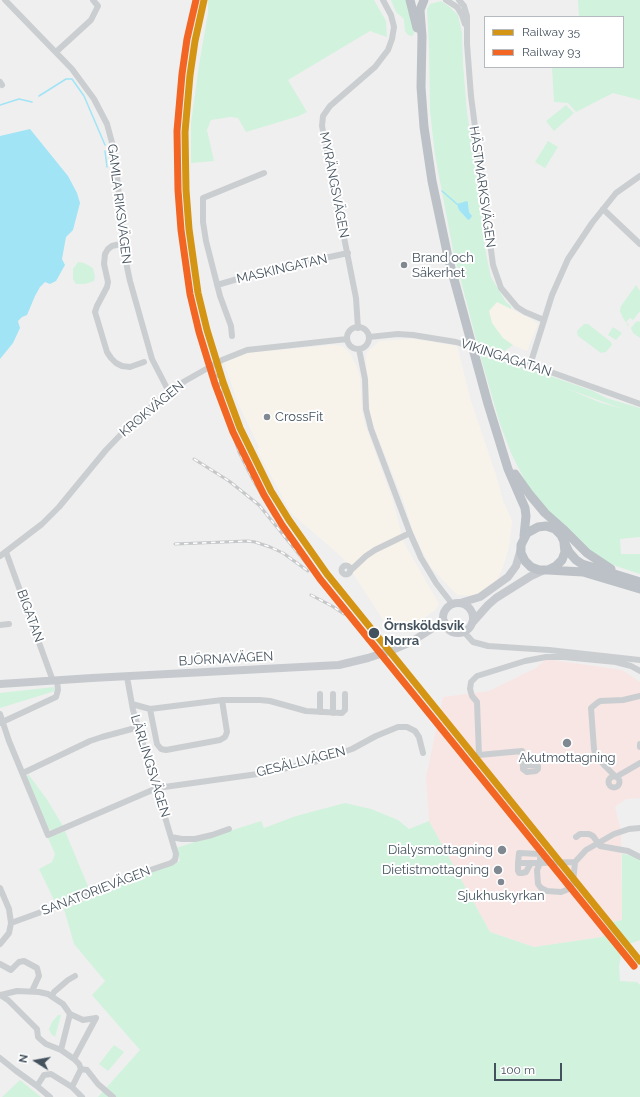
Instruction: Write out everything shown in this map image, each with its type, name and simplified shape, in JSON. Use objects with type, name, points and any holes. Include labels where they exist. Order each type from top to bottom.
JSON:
[{"type":"highway","points":[[410,0],[416,19],[421,50]]},
{"type":"highway","points":[[424,0],[420,10],[422,23],[421,86],[424,128],[432,181],[439,219],[457,294],[488,404],[514,486],[526,516],[521,549],[523,557],[528,564],[535,569],[571,570],[592,574],[640,589]]},
{"type":"highway","points":[[505,454],[532,506],[551,527],[561,535],[573,557],[582,564],[640,582]]},
{"type":"highway","points":[[515,474],[545,513],[591,556],[623,576]]},
{"type":"highway","points":[[524,536],[530,530],[538,527],[551,527]]},
{"type":"highway","points":[[546,570],[556,566],[562,560],[565,552],[564,543]]},
{"type":"main road","points":[[521,549],[516,566],[510,575],[480,597],[456,604],[446,611],[444,621],[450,630],[457,633],[464,632],[496,598],[531,576],[546,570]]},
{"type":"main road","points":[[456,604],[466,606],[471,610],[473,617],[472,624]]},
{"type":"main road","name":"BJÖRNAVÄGEN","points":[[0,684],[339,665],[368,658],[410,642],[444,621]]},
{"type":"street","name":"GAMLA RIKSVÄGEN","points":[[5,0],[56,52],[84,84],[94,99],[106,124],[114,150],[124,243],[130,281],[146,340],[156,368],[169,392]]},
{"type":"street","points":[[56,52],[91,20],[98,6],[93,0]]},
{"type":"street","name":"MYRÄNGSVÄGEN","points":[[358,328],[357,305],[348,253],[322,126],[323,116],[330,106],[375,67],[388,50],[394,28],[391,15],[383,0]]},
{"type":"street","name":"HÄSTMARKSVÄGEN","points":[[446,0],[457,7],[462,15],[467,29]]},
{"type":"street","name":"HÄSTMARKSVÄGEN","points":[[460,0],[464,6],[467,16],[471,96],[493,266],[501,288],[508,298],[521,310],[544,320]]},
{"type":"street","points":[[232,336],[231,326],[217,285],[206,241],[203,222],[203,198],[264,173]]},
{"type":"street","points":[[530,365],[552,295],[568,259],[592,223],[616,193],[640,176]]},
{"type":"street","points":[[603,210],[640,244]]},
{"type":"street","points":[[124,243],[112,246],[105,254],[104,264],[108,282],[107,287],[96,306],[95,312],[107,352],[111,358],[122,366],[130,367],[144,362]]},
{"type":"street","name":"MASKINGATAN","points":[[217,285],[265,271],[348,253]]},
{"type":"street","points":[[358,328],[364,330],[369,337],[366,345],[359,349],[350,346],[347,339],[350,331],[358,328]]},
{"type":"street","name":"VIKINGAGATAN","points":[[369,337],[398,334],[456,342],[530,365],[640,404]]},
{"type":"street","name":"KROKVÄGEN","points":[[0,556],[42,524],[117,438],[144,412],[169,392],[206,368],[240,352],[254,349],[347,339]]},
{"type":"street","points":[[359,349],[365,379],[366,409],[369,423],[410,533],[430,575],[456,604]]},
{"type":"street","points":[[351,569],[375,550],[410,533]]},
{"type":"street","name":"BIGATAN","points":[[6,552],[55,681]]},
{"type":"street","points":[[0,625],[9,624]]},
{"type":"street","points":[[464,632],[476,643],[488,646],[525,648],[640,660]]},
{"type":"street","points":[[525,648],[525,661]]},
{"type":"street","points":[[523,765],[522,751],[479,756],[477,702],[472,696],[470,689],[471,682],[474,678],[480,674],[525,661],[546,657],[564,657],[622,663],[640,671]]},
{"type":"street","name":"LÄRLINGSVÄGEN","points":[[127,676],[132,704],[176,854]]},
{"type":"street","points":[[1,722],[56,697],[58,690],[55,681]]},
{"type":"street","points":[[320,694],[320,712]]},
{"type":"street","points":[[333,694],[333,713]]},
{"type":"street","points":[[132,704],[150,709],[222,700],[265,700],[303,711],[333,713],[344,712],[344,694]]},
{"type":"street","points":[[640,696],[623,700],[600,701],[592,708],[594,750],[599,758],[616,777],[640,763]]},
{"type":"street","points":[[150,709],[157,744],[161,750],[166,750],[220,740],[225,737],[227,732],[222,700]]},
{"type":"street","points":[[0,714],[1,722],[24,773],[48,835],[157,788]]},
{"type":"street","points":[[24,773],[90,741],[139,727]]},
{"type":"street","name":"GESÄLLVÄGEN","points":[[157,788],[265,773],[317,761],[352,749],[376,736],[401,727],[410,728],[415,731],[419,737],[423,753]]},
{"type":"street","points":[[531,863],[527,871],[524,873],[518,871],[518,853],[540,854],[540,863],[537,870],[536,881],[539,886],[548,891],[561,892],[571,887],[573,883],[575,862],[586,850],[614,834],[629,829],[640,828]]},
{"type":"street","points":[[171,837],[195,839],[229,829]]},
{"type":"street","points":[[576,836],[580,834],[589,834],[593,836],[600,846],[628,851],[640,857]]},
{"type":"street","name":"SANATORIEVÄGEN","points":[[11,923],[171,863],[175,860],[176,854]]},
{"type":"street","points":[[518,863],[575,862]]},
{"type":"street","points":[[0,888],[9,908],[11,923],[9,933],[0,944]]},
{"type":"street","points":[[0,964],[11,970],[19,962],[24,961],[37,968],[40,976],[32,991]]},
{"type":"street","points":[[52,996],[54,992],[75,976]]},
{"type":"street","points":[[0,995],[17,992],[39,992],[52,996],[63,1004],[70,1014],[83,1020],[96,1018],[74,1059]]},
{"type":"street","points":[[0,995],[8,1000],[37,1029],[38,1037],[40,1039],[46,1044],[61,1050],[79,1064],[81,1070],[72,1087]]},
{"type":"street","points":[[61,1050],[70,1014]]},
{"type":"street","points":[[0,1058],[50,1097]]},
{"type":"street","points":[[81,1070],[87,1070],[98,1084],[113,1097]]},
{"type":"street","points":[[37,1086],[42,1077],[49,1074],[54,1075],[72,1087],[82,1097]]},
{"type":"shaded area","points":[[497,302],[538,324],[527,351],[513,345],[503,338],[492,323],[489,310]]},
{"type":"shaded area","points":[[413,339],[457,346],[470,398],[496,475],[503,501],[512,521],[509,547],[503,567],[497,580],[479,596],[458,595],[430,566],[413,532],[404,502],[370,414],[366,357],[367,352],[380,341]]},
{"type":"shaded area","points":[[334,345],[342,346],[349,352],[357,367],[360,379],[362,411],[365,425],[392,498],[404,543],[439,604],[435,610],[421,620],[391,632],[343,558],[291,513],[257,450],[259,447],[238,403],[224,362],[245,353]]},
{"type":"shaded area","points":[[546,659],[622,670],[640,682],[640,798],[626,799],[615,807],[621,831],[622,920],[612,922],[602,937],[534,947],[490,932],[429,821],[426,777],[443,697],[489,691],[536,668]]},
{"type":"green space","points":[[208,0],[374,0],[386,21],[387,37],[370,31],[288,80],[307,112],[299,116],[246,132],[238,118],[230,117],[211,120],[207,130],[214,161],[191,163],[191,123],[208,13]]},
{"type":"green space","points":[[391,0],[406,0],[413,25],[414,34],[412,36],[408,35],[405,31],[404,19],[396,12]]},
{"type":"green space","points":[[578,0],[640,0],[640,100],[613,93],[576,112],[568,103],[554,102],[552,68],[624,68],[624,16],[579,16]]},
{"type":"green space","points":[[441,1],[451,8],[458,15],[462,33],[467,112],[486,254],[491,277],[506,302],[511,306],[511,309],[497,302],[489,311],[492,323],[503,338],[513,345],[503,352],[477,343],[453,250],[435,155],[430,111],[427,9],[430,4]],"holes":[[[468,203],[469,212],[471,214],[468,220],[459,210]]]},
{"type":"green space","points":[[566,105],[574,113],[554,131],[546,121]]},
{"type":"green space","points":[[548,141],[558,147],[545,168],[535,162]]},
{"type":"green space","points":[[78,262],[84,263],[93,268],[95,277],[94,281],[85,284],[76,284],[73,279],[73,269]]},
{"type":"green space","points":[[636,285],[640,291],[640,311],[633,320],[630,318],[626,322],[629,325],[628,326],[620,311],[621,306]]},
{"type":"green space","points":[[638,321],[640,322],[640,338],[633,333],[631,328]]},
{"type":"green space","points":[[584,324],[588,324],[611,342],[612,345],[606,352],[601,353],[578,336],[577,331]]},
{"type":"green space","points":[[613,327],[622,333],[616,340],[608,335]]},
{"type":"green space","points":[[480,355],[533,370],[593,391],[606,398],[640,408],[640,537],[620,539],[621,554],[640,554],[640,574],[604,562],[579,547],[528,487],[511,453],[500,424]],"holes":[[[565,388],[623,409],[599,402]]]},
{"type":"green space","points":[[54,687],[55,691],[0,708],[0,693]]},
{"type":"green space","points":[[28,774],[46,798],[63,826],[54,831],[48,829],[27,777]]},
{"type":"green space","points":[[345,803],[371,809],[398,820],[409,829],[429,821],[490,932],[534,947],[602,937],[612,922],[622,920],[622,854],[640,859],[640,940],[623,946],[619,966],[620,981],[637,982],[640,985],[640,1097],[98,1097],[140,1050],[92,995],[105,981],[74,944],[64,909],[180,861],[176,848],[261,821],[264,828],[296,816]]},
{"type":"green space","points":[[65,831],[90,891],[56,904],[39,869],[52,862],[55,854],[48,838]]},
{"type":"green space","points":[[58,1015],[61,1015],[55,1037],[51,1034],[49,1029],[52,1022]]},
{"type":"green space","points":[[114,1045],[124,1052],[108,1071],[99,1064]]},
{"type":"green space","points":[[20,1080],[41,1097],[2,1097]]},
{"type":"water","points":[[30,129],[68,176],[77,193],[80,203],[73,230],[66,237],[62,259],[65,265],[56,281],[50,284],[45,282],[40,287],[27,315],[18,321],[20,328],[13,343],[0,359],[0,136]]},
{"type":"water","points":[[467,201],[469,212],[472,216],[468,220],[459,210],[457,204]]},
{"type":"waterway","points":[[39,96],[66,79],[72,79],[84,96],[105,145]]},
{"type":"waterway","points":[[0,105],[19,99],[32,102]]},
{"type":"waterway","points":[[105,151],[107,167]]},
{"type":"waterway","points":[[442,191],[457,204]]},
{"type":"railway","points":[[216,369],[226,413],[239,452],[274,516]]},
{"type":"railway","points":[[194,459],[229,481],[259,505],[408,689]]},
{"type":"railway","points":[[175,544],[255,542],[283,553],[308,571]]},
{"type":"railway","points":[[311,595],[344,614]]},
{"type":"rail line","name":"93","points":[[196,0],[187,39],[177,131],[178,190],[181,230],[190,294],[199,332],[215,384],[233,432],[264,495],[282,525],[320,579],[634,966]]},
{"type":"rail line","name":"35","points":[[204,0],[195,41],[190,75],[185,132],[186,190],[189,229],[198,293],[207,330],[223,382],[240,428],[271,491],[289,520],[327,574],[640,961]]},
{"type":"place","name":"Brand och Säkerhet","points":[[404,265]]},
{"type":"place","name":"CrossFit","points":[[267,417]]},
{"type":"place","name":"Örnsköldsvik Norra","points":[[374,633]]},
{"type":"place","name":"Akutmottagning","points":[[567,743]]},
{"type":"place","name":"Dialysmottagning","points":[[502,850]]},
{"type":"place","name":"Dietistmottagning","points":[[498,870]]},
{"type":"place","name":"Sjukhuskyrkan","points":[[501,882]]}]
